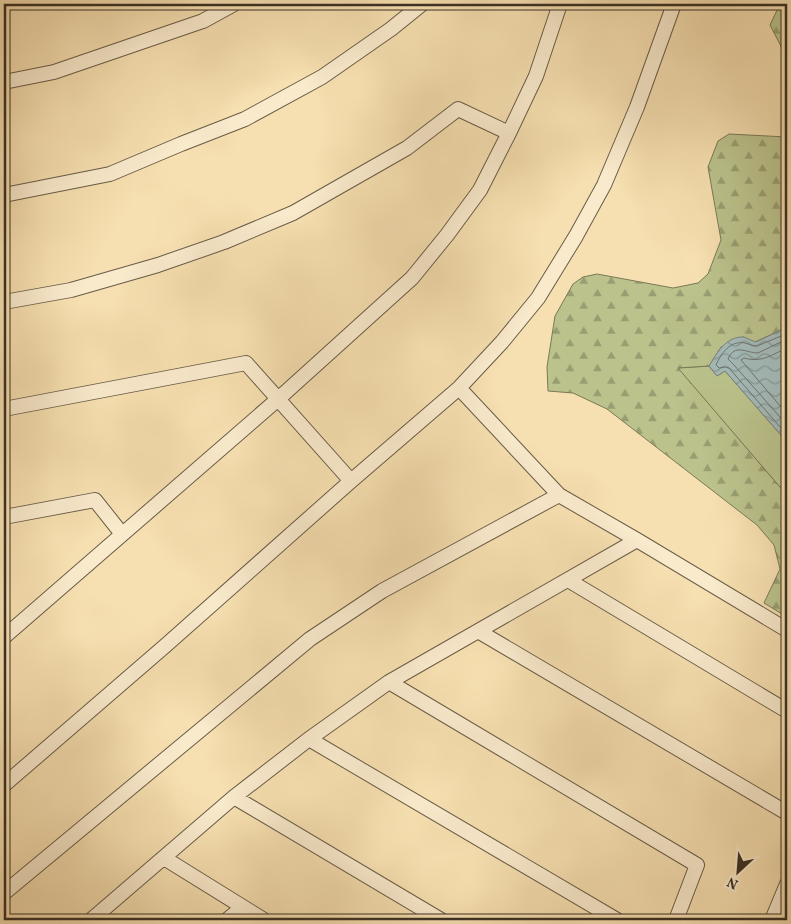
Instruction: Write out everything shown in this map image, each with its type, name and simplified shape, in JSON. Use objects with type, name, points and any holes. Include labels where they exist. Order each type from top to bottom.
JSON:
[{"type":"street","points":[[4,82],[54,72],[203,21],[234,4]]},
{"type":"street","points":[[4,195],[110,174],[245,119],[322,77],[391,29],[422,4]]},
{"type":"street","points":[[4,637],[278,400],[412,278],[480,190],[536,76],[560,4]]},
{"type":"street","points":[[4,785],[459,388],[502,342],[538,298],[576,236],[604,185],[637,107],[674,4]]},
{"type":"street","points":[[4,302],[71,290],[158,265],[224,242],[293,213],[407,148],[458,109],[509,133]]},
{"type":"street","points":[[4,409],[246,363],[351,481]]},
{"type":"street","points":[[459,388],[559,495],[787,630]]},
{"type":"street","points":[[4,893],[310,638],[382,591],[559,495]]},
{"type":"street","points":[[4,517],[95,500],[122,534]]},
{"type":"street","points":[[91,920],[234,798],[309,739],[389,682],[637,540]]},
{"type":"street","points":[[568,580],[787,711]]},
{"type":"street","points":[[478,631],[787,813]]},
{"type":"street","points":[[389,682],[697,865],[676,920]]},
{"type":"street","points":[[309,739],[617,920]]},
{"type":"street","points":[[234,798],[441,920]]},
{"type":"street","points":[[164,858],[264,920]]},
{"type":"street","points":[[772,920],[787,884]]},
{"type":"street","points":[[228,920],[243,907]]},
{"type":"green space","points":[[780,4],[787,4],[787,58],[770,25]]},
{"type":"green space","points":[[729,134],[787,137],[787,323],[779,331],[755,342],[743,337],[721,347],[709,366],[678,368],[787,497],[787,617],[764,603],[780,569],[774,545],[757,525],[607,409],[573,393],[548,391],[547,367],[555,316],[573,284],[583,277],[597,274],[673,288],[698,283],[708,274],[721,240],[708,167],[718,141]]},
{"type":"green space","points":[[709,366],[717,376],[725,371],[787,442],[787,497],[677,368]]},
{"type":"water","points":[[787,323],[787,442],[725,371],[717,376],[709,366],[723,346],[732,339],[744,337],[756,342],[779,331]]}]
